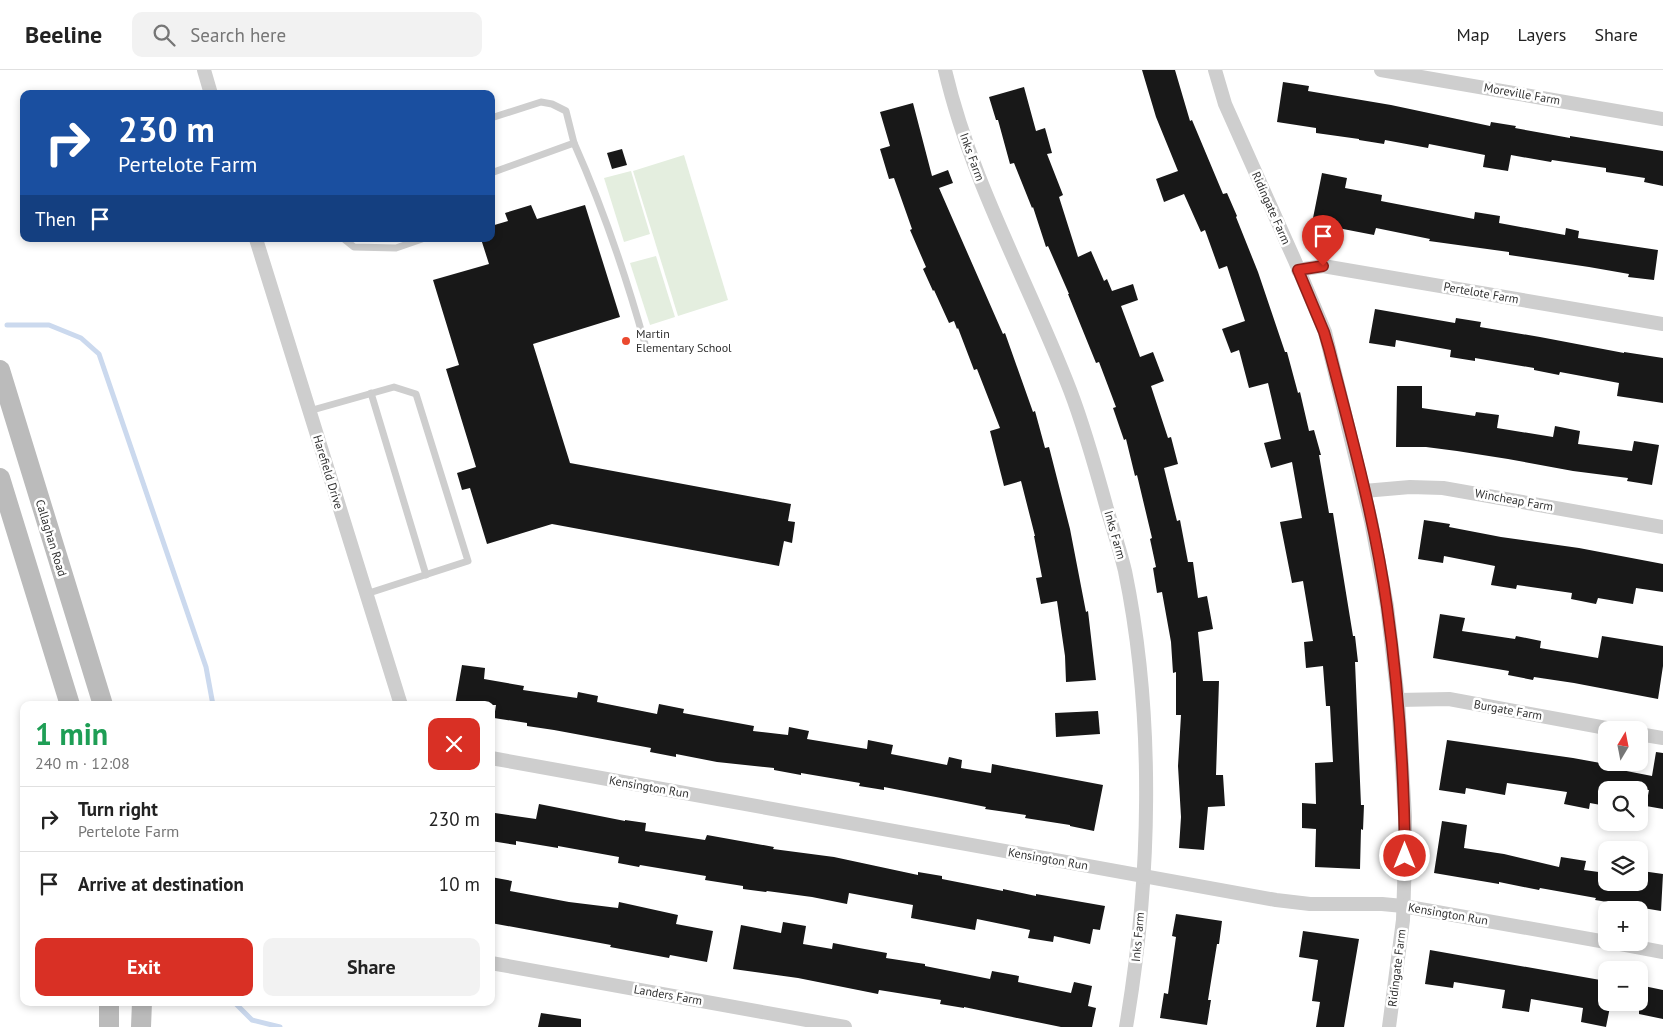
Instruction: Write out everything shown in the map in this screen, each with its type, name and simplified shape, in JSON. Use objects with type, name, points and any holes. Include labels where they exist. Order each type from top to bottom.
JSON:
[{"type":"main road","name":"Callaghan Road","points":[[0,370],[102,701]]},
{"type":"main road","points":[[0,478],[69,701]]},
{"type":"main road","points":[[109,1006],[109,1027]]},
{"type":"main road","points":[[141,1027],[142,1006]]},
{"type":"street","points":[[204,70],[210,90]]},
{"type":"street","name":"Inks Farm","points":[[945,70],[964,138],[988,201],[1070,390],[1090,447],[1124,570],[1136,642],[1144,714],[1144,876],[1134,977],[1126,1027]]},
{"type":"street","name":"Ridingate Farm","points":[[1214,70],[1225,104],[1324,332],[1364,490],[1387,606],[1398,700],[1405,817],[1403,906],[1389,1027]]},
{"type":"street","name":"Moreville Farm","points":[[1381,70],[1663,119]]},
{"type":"street","name":"Harefield Drive","points":[[257,242],[400,701]]},
{"type":"street","name":"Pertelote Farm","points":[[1298,270],[1323,266],[1663,324]]},
{"type":"street","name":"Wincheap Farm","points":[[1364,490],[1410,486],[1443,488],[1663,527]]},
{"type":"street","name":"Burgate Farm","points":[[1398,700],[1449,699],[1598,726]]},
{"type":"street","points":[[1648,736],[1663,738]]},
{"type":"street","name":"Kensington Run","points":[[495,759],[1284,901],[1310,904],[1382,904],[1403,906],[1598,941]]},
{"type":"street","points":[[1648,949],[1663,952]]},
{"type":"street","name":"Landers Farm","points":[[495,964],[845,1027]]},
{"type":"lane","points":[[495,117],[540,102],[552,104],[566,112],[574,143],[588,173],[628,284],[645,344]]},
{"type":"lane","points":[[495,172],[574,143]]},
{"type":"lane","points":[[348,242],[354,246],[396,248],[413,242]]},
{"type":"lane","points":[[309,411],[394,387],[416,394],[468,562],[366,594]]},
{"type":"lane","points":[[371,393],[426,575]]},
{"type":"green space","points":[[684,155],[728,300],[678,316],[633,171]]},
{"type":"green space","points":[[631,171],[650,234],[624,242],[604,178]]},
{"type":"green space","points":[[656,256],[675,317],[650,325],[630,263]]},
{"type":"building","points":[[1142,70],[1175,70],[1190,121],[1192,120],[1223,194],[1227,193],[1237,216],[1285,352],[1287,352],[1298,393],[1300,392],[1309,431],[1314,430],[1321,455],[1319,455],[1329,513],[1333,513],[1358,662],[1355,662],[1361,805],[1364,805],[1360,869],[1315,867],[1316,829],[1302,828],[1302,803],[1316,804],[1315,763],[1333,762],[1330,706],[1326,706],[1323,666],[1306,668],[1304,642],[1313,641],[1303,581],[1292,583],[1280,522],[1302,518],[1292,462],[1271,468],[1264,443],[1281,439],[1268,383],[1249,388],[1239,350],[1231,353],[1222,329],[1245,321],[1227,266],[1219,269],[1205,230],[1201,232],[1184,194],[1164,202],[1156,179],[1178,171],[1156,117]]},
{"type":"building","points":[[1283,82],[1309,86],[1308,91],[1391,105],[1490,126],[1491,122],[1570,138],[1570,136],[1663,151],[1663,186],[1644,182],[1645,178],[1606,172],[1606,168],[1552,160],[1551,162],[1511,155],[1508,171],[1483,167],[1485,155],[1429,144],[1428,148],[1385,140],[1384,144],[1316,133],[1316,128],[1277,122]]},
{"type":"building","points":[[1024,87],[1036,131],[1045,128],[1052,153],[1047,154],[1063,195],[1059,197],[1078,257],[1091,251],[1104,281],[1107,279],[1112,291],[1133,284],[1138,300],[1121,306],[1140,357],[1153,352],[1164,381],[1151,386],[1168,438],[1171,437],[1178,464],[1164,468],[1177,521],[1180,520],[1188,562],[1193,562],[1198,598],[1207,596],[1213,629],[1198,632],[1203,681],[1219,681],[1216,775],[1223,775],[1225,806],[1208,807],[1204,850],[1179,848],[1181,817],[1178,766],[1181,715],[1176,715],[1176,672],[1173,673],[1171,642],[1162,592],[1157,593],[1153,568],[1156,567],[1150,539],[1152,538],[1137,475],[1135,476],[1126,439],[1124,440],[1113,408],[1116,407],[1099,362],[1096,363],[1069,294],[1048,246],[1046,247],[1033,207],[1014,163],[1010,164],[998,120],[996,120],[989,97]]},
{"type":"building","points":[[913,103],[932,176],[948,170],[953,183],[939,188],[1003,334],[1005,333],[1033,412],[1035,411],[1045,448],[1049,447],[1070,529],[1086,612],[1088,611],[1096,680],[1066,682],[1065,656],[1057,601],[1041,604],[1036,578],[1042,577],[1035,536],[1021,481],[1004,486],[990,431],[1000,428],[977,369],[974,370],[958,328],[954,321],[949,323],[923,269],[926,267],[910,230],[912,229],[894,178],[889,179],[880,149],[890,146],[880,112]]},
{"type":"building","points":[[622,149],[627,165],[612,169],[607,153]]},
{"type":"building","points":[[1322,173],[1347,178],[1345,188],[1382,195],[1381,201],[1474,219],[1475,212],[1500,216],[1499,223],[1565,235],[1566,228],[1579,231],[1578,238],[1658,250],[1654,280],[1628,277],[1629,274],[1589,267],[1509,255],[1509,252],[1429,241],[1430,239],[1376,228],[1374,235],[1312,223]]},
{"type":"building","points":[[531,205],[537,219],[585,205],[620,317],[533,344],[570,463],[791,504],[788,521],[795,522],[792,543],[784,541],[779,566],[552,524],[487,544],[470,488],[462,490],[457,473],[476,467],[446,369],[459,365],[433,280],[489,264],[482,242],[495,242],[495,225],[508,221],[505,213]]},
{"type":"building","points":[[1375,309],[1455,323],[1456,318],[1481,322],[1480,327],[1624,353],[1663,358],[1663,403],[1617,396],[1619,383],[1560,372],[1559,375],[1534,370],[1534,368],[1475,358],[1475,361],[1450,357],[1451,350],[1396,340],[1395,347],[1369,343]]},
{"type":"building","points":[[1397,386],[1422,386],[1422,408],[1475,416],[1476,412],[1499,415],[1497,428],[1553,437],[1555,426],[1580,431],[1578,444],[1632,451],[1634,441],[1659,445],[1652,485],[1627,481],[1628,478],[1573,471],[1457,451],[1426,447],[1396,447]]},
{"type":"building","points":[[1424,520],[1450,524],[1449,527],[1501,537],[1579,548],[1663,564],[1663,592],[1636,588],[1633,604],[1598,598],[1596,604],[1571,599],[1572,593],[1517,585],[1516,589],[1491,585],[1495,566],[1444,556],[1443,563],[1418,559]]},
{"type":"building","points":[[1440,614],[1465,618],[1462,631],[1515,639],[1516,636],[1541,641],[1540,648],[1598,658],[1602,636],[1663,646],[1663,666],[1658,699],[1574,683],[1534,677],[1533,680],[1508,675],[1509,671],[1433,658]]},
{"type":"building","points":[[462,665],[485,668],[484,679],[524,686],[523,690],[577,698],[578,692],[598,696],[597,702],[657,714],[659,704],[684,709],[683,713],[754,726],[753,731],[788,735],[789,727],[809,731],[807,739],[867,749],[868,740],[893,745],[891,754],[947,765],[949,757],[962,760],[961,768],[991,773],[992,764],[1103,785],[1094,831],[1025,818],[1026,815],[985,809],[986,807],[884,787],[884,790],[859,786],[860,783],[801,773],[801,775],[774,770],[774,768],[717,762],[676,754],[676,757],[650,752],[651,748],[527,726],[527,723],[495,718],[495,701],[456,701]]},
{"type":"building","points":[[1098,711],[1100,734],[1056,737],[1055,713]]},
{"type":"building","points":[[1447,740],[1598,763],[1598,771],[1626,771],[1652,776],[1656,752],[1663,753],[1663,809],[1648,806],[1648,781],[1598,781],[1598,804],[1590,803],[1589,809],[1564,804],[1567,792],[1507,783],[1505,795],[1466,788],[1465,794],[1439,790]]},
{"type":"building","points":[[539,804],[625,821],[646,823],[645,831],[705,840],[707,835],[774,847],[773,849],[834,857],[918,875],[918,872],[942,876],[942,879],[1003,891],[1003,889],[1105,906],[1100,930],[1093,929],[1090,944],[1054,936],[1053,942],[1028,938],[1030,930],[977,919],[975,930],[911,918],[913,905],[849,893],[847,904],[812,897],[743,889],[743,886],[705,880],[706,876],[618,863],[619,857],[558,846],[558,848],[516,841],[516,845],[495,842],[495,813],[536,819]]},
{"type":"building","points":[[1442,821],[1467,825],[1464,848],[1504,854],[1559,867],[1561,857],[1586,861],[1584,870],[1598,872],[1598,891],[1648,891],[1648,872],[1663,874],[1661,911],[1648,909],[1648,901],[1601,901],[1595,900],[1596,898],[1540,888],[1539,890],[1499,882],[1499,884],[1434,873]]},
{"type":"building","points":[[495,878],[512,881],[510,891],[569,902],[618,908],[619,902],[678,915],[676,924],[713,931],[707,962],[670,955],[669,958],[610,947],[611,945],[495,924]]},
{"type":"building","points":[[1176,914],[1222,921],[1208,1000],[1211,1000],[1207,1025],[1160,1018],[1164,993],[1168,994],[1176,937],[1172,936]]},
{"type":"building","points":[[783,922],[806,926],[803,944],[832,949],[833,943],[887,953],[886,958],[925,964],[925,966],[990,979],[992,971],[1019,976],[1018,982],[1071,993],[1074,982],[1092,986],[1088,1006],[1096,1008],[1092,1027],[1061,1027],[964,1007],[940,1004],[941,1000],[879,990],[878,994],[798,978],[733,969],[741,925],[781,933]]},
{"type":"building","points":[[1303,931],[1359,939],[1344,1027],[1316,1027],[1320,1002],[1312,1001],[1318,960],[1299,957]]},
{"type":"building","points":[[1430,950],[1598,980],[1598,1011],[1609,1011],[1606,1027],[1581,1022],[1583,1008],[1531,999],[1529,1012],[1502,1008],[1505,990],[1454,982],[1453,988],[1425,984]]},
{"type":"building","points":[[1648,987],[1663,990],[1663,1019],[1639,1014],[1639,1011],[1648,1011]]},
{"type":"building","points":[[541,1013],[581,1019],[581,1027],[538,1027]]},
{"type":"waterway","points":[[7,325],[49,325],[81,338],[99,354],[206,667],[212,701]]},
{"type":"waterway","points":[[238,1006],[252,1020],[280,1027]]},
{"type":"place","name":"Martin Elementary School","points":[[626,341]]},
{"type":"route","points":[[1323,266],[1298,270],[1324,332],[1329,349],[1371,521],[1387,606],[1398,700],[1405,817],[1405,856]]}]
